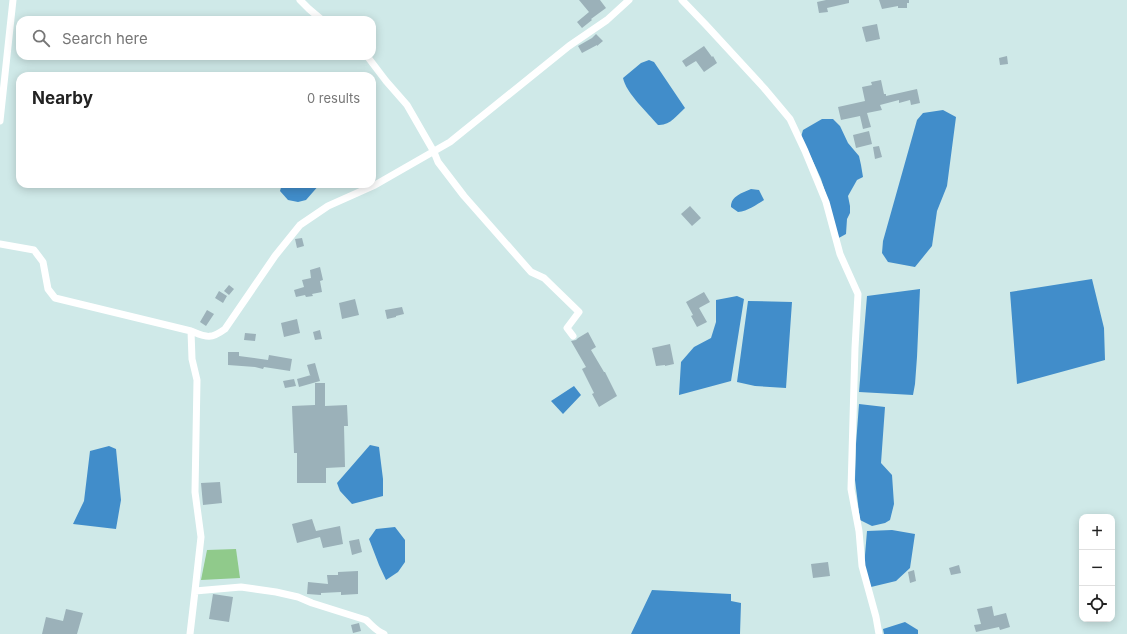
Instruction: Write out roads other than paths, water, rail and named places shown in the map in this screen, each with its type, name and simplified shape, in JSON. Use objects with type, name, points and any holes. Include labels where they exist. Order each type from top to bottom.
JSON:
[{"type":"street","points":[[0,121],[13,0]]},
{"type":"street","points":[[300,0],[317,16]]},
{"type":"street","points":[[376,184],[456,138],[569,46],[607,20],[629,0]]},
{"type":"street","points":[[682,0],[764,88],[790,119],[826,202],[840,254],[858,294],[854,361],[851,489],[859,531],[862,566],[876,617],[879,634]]},
{"type":"street","points":[[370,60],[407,105],[434,152],[438,162],[464,196],[531,272],[544,278],[579,312],[567,328],[573,336]]},
{"type":"street","points":[[0,244],[34,250],[43,262],[48,289],[55,298],[190,331],[205,337],[216,336],[225,329],[276,256],[300,225],[328,206],[368,188]]},
{"type":"street","points":[[190,331],[192,359],[196,380],[196,492],[202,537],[194,591],[190,634]]},
{"type":"street","points":[[194,591],[241,587],[291,595],[366,620],[377,631],[384,634]]},
{"type":"water","points":[[649,60],[654,62],[685,108],[673,120],[662,125],[658,125],[638,103],[628,90],[623,78],[641,63]]},
{"type":"water","points":[[943,110],[956,117],[947,186],[937,211],[932,246],[915,267],[888,262],[882,253],[883,241],[917,120],[923,113]]},
{"type":"water","points":[[822,119],[833,119],[840,126],[848,143],[859,156],[863,177],[857,180],[848,196],[850,213],[847,219],[846,234],[837,239],[821,179],[801,137],[803,130]]},
{"type":"water","points":[[281,188],[316,188],[306,200],[298,202],[288,200],[280,191]]},
{"type":"water","points":[[751,189],[759,190],[764,200],[752,208],[738,212],[731,207],[731,203],[735,198]]},
{"type":"water","points":[[1092,279],[1104,328],[1105,360],[1017,384],[1010,292]]},
{"type":"water","points":[[920,289],[917,357],[913,395],[859,392],[867,296]]},
{"type":"water","points":[[737,296],[744,299],[731,381],[679,395],[681,362],[694,347],[711,338],[716,322],[716,300]]},
{"type":"water","points":[[748,301],[792,302],[786,388],[755,386],[737,382]]},
{"type":"water","points":[[574,386],[581,395],[563,414],[551,401]]},
{"type":"water","points":[[859,404],[885,407],[881,463],[892,475],[894,504],[890,520],[885,523],[872,526],[860,520],[855,480]]},
{"type":"water","points":[[370,445],[379,447],[383,479],[383,496],[352,504],[340,491],[337,483]]},
{"type":"water","points":[[109,446],[116,449],[121,500],[116,529],[73,524],[84,501],[90,451]]},
{"type":"water","points":[[395,527],[405,540],[405,562],[398,572],[386,580],[369,539],[376,529]]},
{"type":"water","points":[[892,530],[915,534],[910,568],[896,581],[871,587],[864,567],[867,531]]},
{"type":"water","points":[[652,590],[731,594],[731,601],[741,603],[740,634],[631,634]]},
{"type":"water","points":[[905,622],[918,630],[918,634],[884,634],[883,629]]}]
